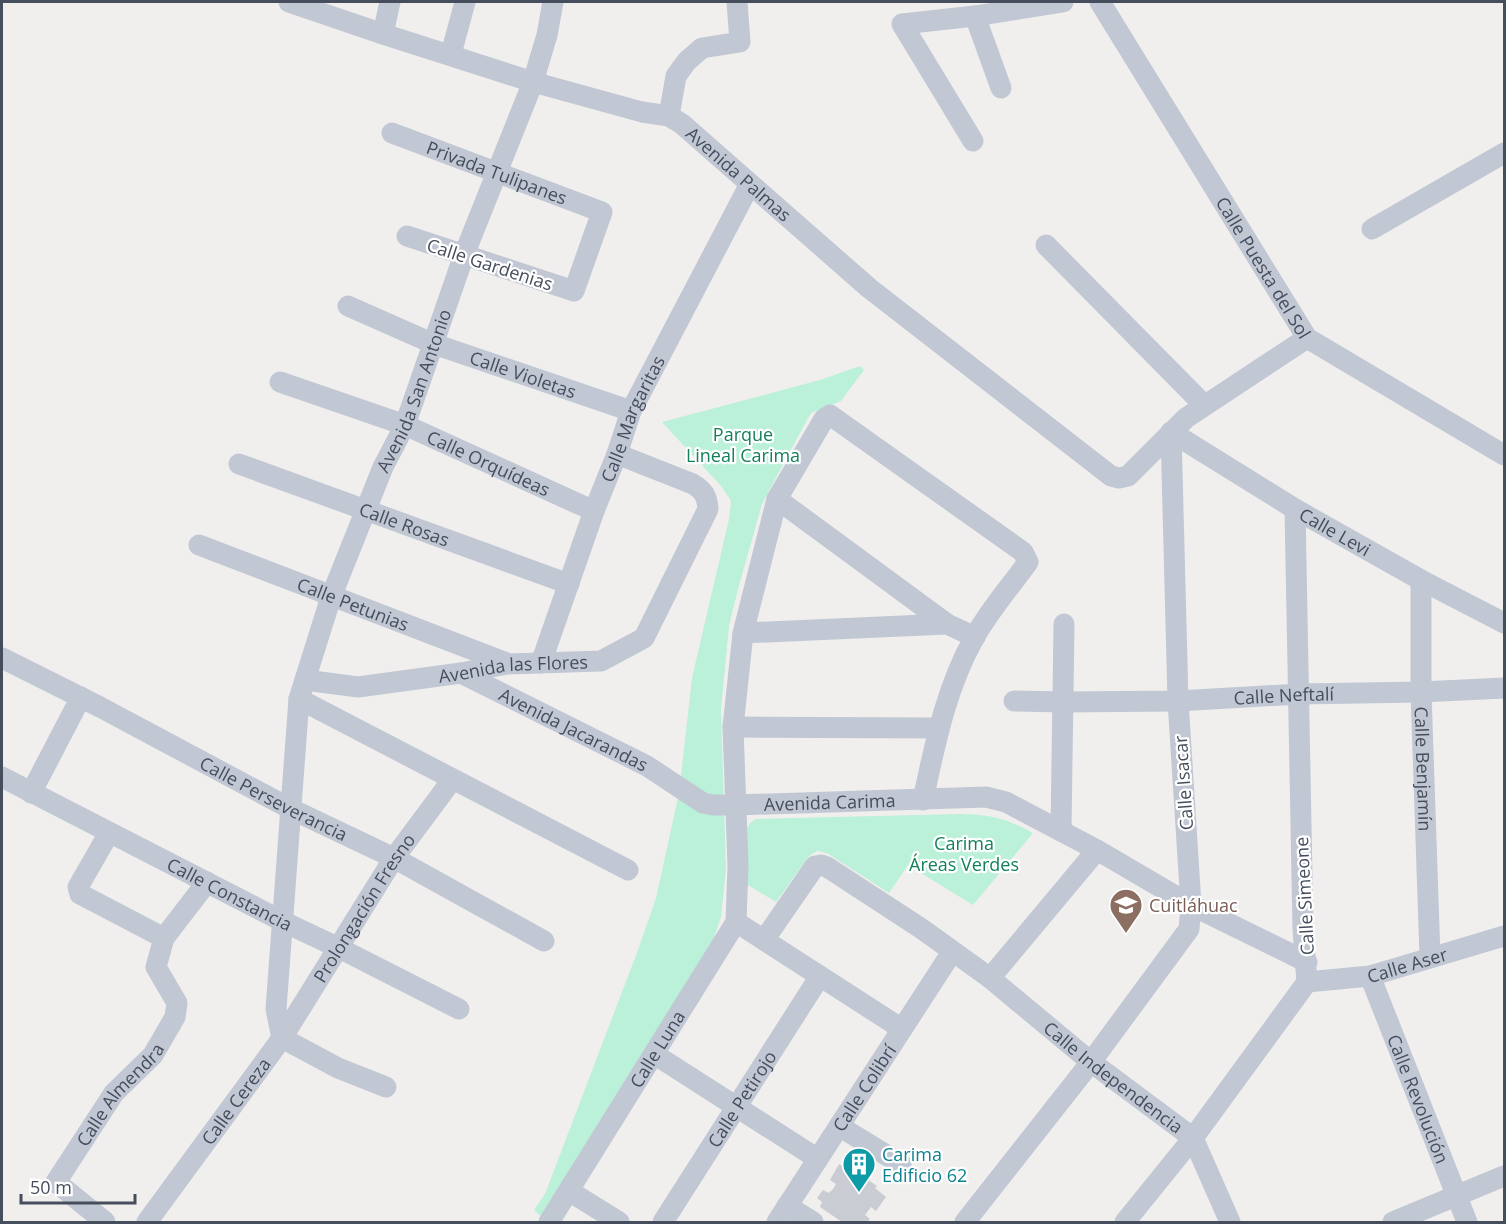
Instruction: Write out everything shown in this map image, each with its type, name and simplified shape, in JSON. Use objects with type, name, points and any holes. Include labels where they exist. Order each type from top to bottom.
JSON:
[{"type":"street","name":"Avenida Palmas","points":[[289,2],[533,82],[642,112],[669,116],[682,124],[869,288],[1111,476],[1119,478],[1128,476],[1171,432]]},
{"type":"street","points":[[383,34],[390,2]]},
{"type":"street","points":[[451,54],[465,2]]},
{"type":"street","name":"Avenida San Antonio","points":[[282,1038],[276,1009],[302,690],[331,597],[383,467],[405,425],[464,255],[533,82],[548,35],[553,2]]},
{"type":"street","points":[[669,116],[676,76],[687,61],[702,48],[740,42],[737,2]]},
{"type":"street","points":[[973,141],[902,24],[975,16],[1063,2]]},
{"type":"street","name":"Calle Puesta del Sol","points":[[1100,2],[1307,338],[1504,455]]},
{"type":"street","points":[[975,16],[1001,88]]},
{"type":"street","name":"Privada Tulipanes","points":[[392,133],[602,212],[574,291]]},
{"type":"street","points":[[1372,229],[1504,153]]},
{"type":"street","name":"Calle Margaritas","points":[[541,663],[631,411],[750,184]]},
{"type":"street","name":"Calle Gardenias","points":[[407,236],[574,291]]},
{"type":"street","points":[[1046,245],[1204,405]]},
{"type":"street","name":"Calle Violetas","points":[[348,306],[434,344],[631,411]]},
{"type":"street","points":[[1171,432],[1204,405],[1307,338]]},
{"type":"street","name":"Calle Orquídeas","points":[[280,382],[405,425],[594,510]]},
{"type":"street","name":"Calle Luna","points":[[549,1222],[736,922],[738,866],[733,727],[743,633],[777,499],[824,419],[830,415],[1023,552],[1028,562],[975,637]]},
{"type":"street","name":"Calle Levi","points":[[1171,432],[1295,509],[1421,580],[1504,623]]},
{"type":"street","name":"Calle Isacar","points":[[964,1222],[1091,1062],[1189,930],[1191,905],[1178,701],[1171,432]]},
{"type":"street","name":"Avenida las Flores","points":[[302,690],[358,687],[462,673],[507,664],[601,661],[644,638],[708,508],[707,499],[703,490],[693,484],[617,454]]},
{"type":"street","name":"Calle Rosas","points":[[239,464],[569,584]]},
{"type":"street","points":[[777,499],[947,624],[975,637],[954,680],[938,728],[923,800]]},
{"type":"street","name":"Calle Simeone","points":[[1125,1222],[1193,1138],[1307,972],[1303,930],[1295,509]]},
{"type":"street","name":"Calle Petunias","points":[[200,545],[507,664]]},
{"type":"street","name":"Calle Benjamín","points":[[1421,580],[1421,692],[1430,957]]},
{"type":"street","points":[[743,633],[947,624]]},
{"type":"street","points":[[1061,831],[1064,624]]},
{"type":"street","name":"Calle Perseverancia","points":[[2,658],[81,697],[291,809],[394,858],[544,941]]},
{"type":"street","name":"Avenida Jacarandas","points":[[462,673],[647,766],[703,803],[735,805]]},
{"type":"street","name":"Calle Neftalí","points":[[1014,701],[1178,701],[1299,694],[1504,688]]},
{"type":"street","points":[[302,690],[452,780],[628,870]]},
{"type":"street","points":[[31,793],[81,697]]},
{"type":"street","points":[[733,727],[938,728]]},
{"type":"street","name":"Calle Constancia","points":[[2,777],[459,1009]]},
{"type":"street","name":"Prolongación Fresno","points":[[282,1038],[394,858],[452,780]]},
{"type":"street","name":"Avenida Carima","points":[[735,805],[987,797],[1006,802],[1097,850],[1307,972]]},
{"type":"street","points":[[109,833],[78,887],[80,894],[164,938],[207,882]]},
{"type":"street","points":[[990,978],[1097,850]]},
{"type":"street","name":"Calle Independencia","points":[[764,940],[815,866],[827,867],[990,978],[1091,1062],[1193,1138],[1230,1222]]},
{"type":"street","points":[[736,922],[902,1029]]},
{"type":"street","name":"Calle Aser","points":[[1307,972],[1370,976],[1504,936]]},
{"type":"street","name":"Calle Almendra","points":[[105,1222],[56,1182],[114,1093],[153,1055],[175,1017],[177,1003],[156,967],[164,938]]},
{"type":"street","name":"Calle Colibrí","points":[[782,1214],[952,952]]},
{"type":"street","name":"Calle Petirojo","points":[[663,1222],[819,976]]},
{"type":"street","name":"Calle Revolución","points":[[1370,976],[1467,1222]]},
{"type":"street","points":[[282,1038],[338,1068],[386,1087]]},
{"type":"street","name":"Calle Cereza","points":[[147,1222],[282,1038]]},
{"type":"street","points":[[654,1054],[818,1159]]},
{"type":"street","points":[[839,1126],[901,1164]]},
{"type":"street","points":[[1393,1222],[1504,1176]]},
{"type":"street","points":[[569,1191],[620,1222]]},
{"type":"street","points":[[782,1214],[813,1222]]},
{"type":"green space","name":"Parque Lineal Carima","points":[[860,366],[864,370],[841,401],[811,413],[801,431],[762,504],[738,589],[729,626],[721,710],[726,869],[721,917],[714,938],[544,1219],[534,1210],[545,1194],[656,898],[679,793],[692,678],[729,519],[731,501],[722,487],[662,422],[820,380]]},
{"type":"green space","name":"Carima Áreas Verdes","points":[[961,814],[998,818],[1033,833],[973,905],[908,865],[889,893],[827,853],[817,851],[809,856],[776,902],[746,884],[747,829],[756,819]]},
{"type":"building","points":[[839,1164],[849,1171],[851,1168],[877,1186],[875,1188],[886,1197],[876,1211],[871,1207],[865,1215],[870,1219],[867,1222],[842,1222],[820,1207],[822,1202],[817,1198],[823,1190],[829,1193],[833,1189],[836,1184],[830,1180]]},
{"type":"place","name":"Cuitláhuac","points":[[1126,934]]},
{"type":"place","name":"Carima Edificio 62","points":[[859,1193]]}]
